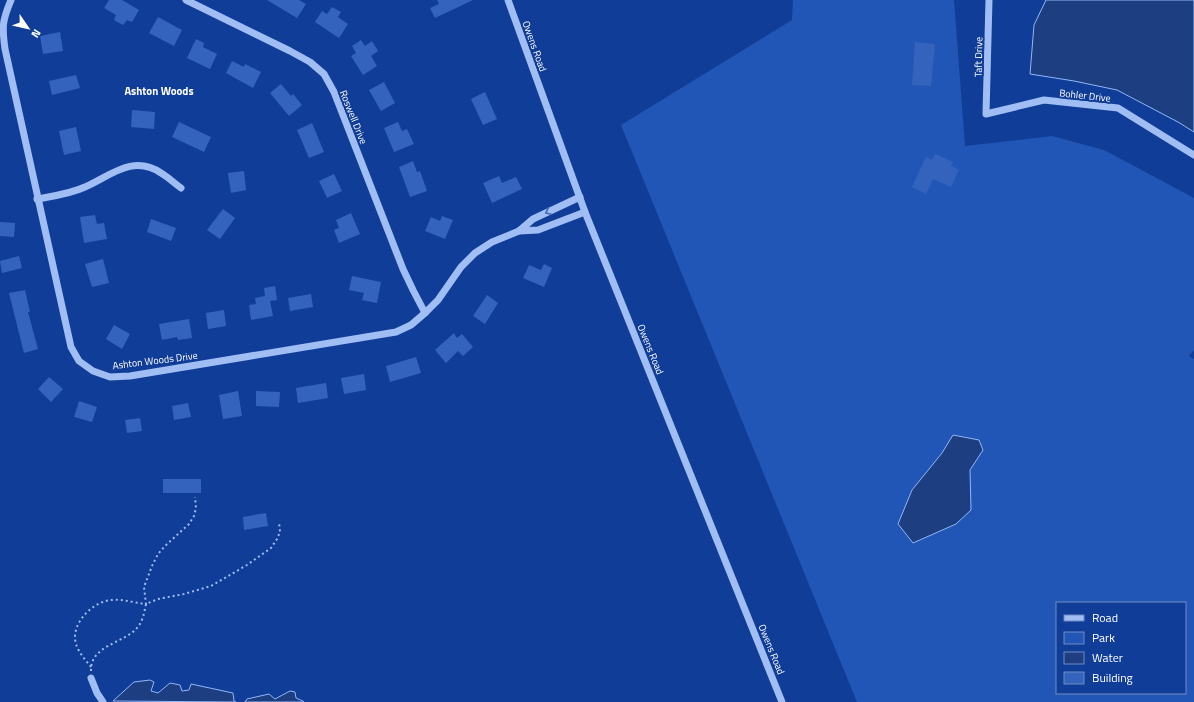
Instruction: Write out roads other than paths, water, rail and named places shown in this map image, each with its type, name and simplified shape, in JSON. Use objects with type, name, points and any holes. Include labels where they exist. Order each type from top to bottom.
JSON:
[{"type":"street","name":"Ashton Woods Drive","points":[[11,0],[4,17],[3,31],[5,49],[71,347],[79,361],[93,371],[110,377],[130,376],[396,332],[411,325],[425,313],[438,300],[461,267],[475,253],[492,242],[519,231],[533,219],[580,198]]},
{"type":"street","name":"Roswell Drive","points":[[186,0],[290,51],[310,62],[324,74],[334,92],[403,269],[425,313]]},
{"type":"street","name":"Owens Road","points":[[508,0],[585,212],[782,702]]},
{"type":"street","name":"Taft Drive","points":[[986,114],[989,0]]},
{"type":"street","name":"Bohler Drive","points":[[986,114],[1044,100],[1118,108],[1194,154]]},
{"type":"street","points":[[37,198],[66,194],[84,188],[117,170],[131,166],[147,166],[154,169],[181,188]]},
{"type":"street","name":"Ashton Woods Drive","points":[[519,231],[538,230],[585,212]]},
{"type":"street","points":[[91,678],[97,693],[103,702]]},
{"type":"water","points":[[1046,0],[1194,0],[1194,132],[1117,90],[1030,74],[1034,25]]},
{"type":"water","points":[[953,435],[979,440],[983,450],[970,470],[971,510],[956,524],[913,543],[898,524],[912,490],[942,453]]},
{"type":"water","points":[[150,680],[154,682],[151,691],[158,693],[170,683],[180,685],[182,691],[189,690],[191,684],[233,693],[234,701],[236,702],[113,701],[134,682]]},
{"type":"water","points":[[290,691],[295,692],[296,698],[304,702],[245,702],[247,699],[269,694],[275,699]]},
{"type":"district","name":"Ashton Woods","points":[[159,91]]}]
